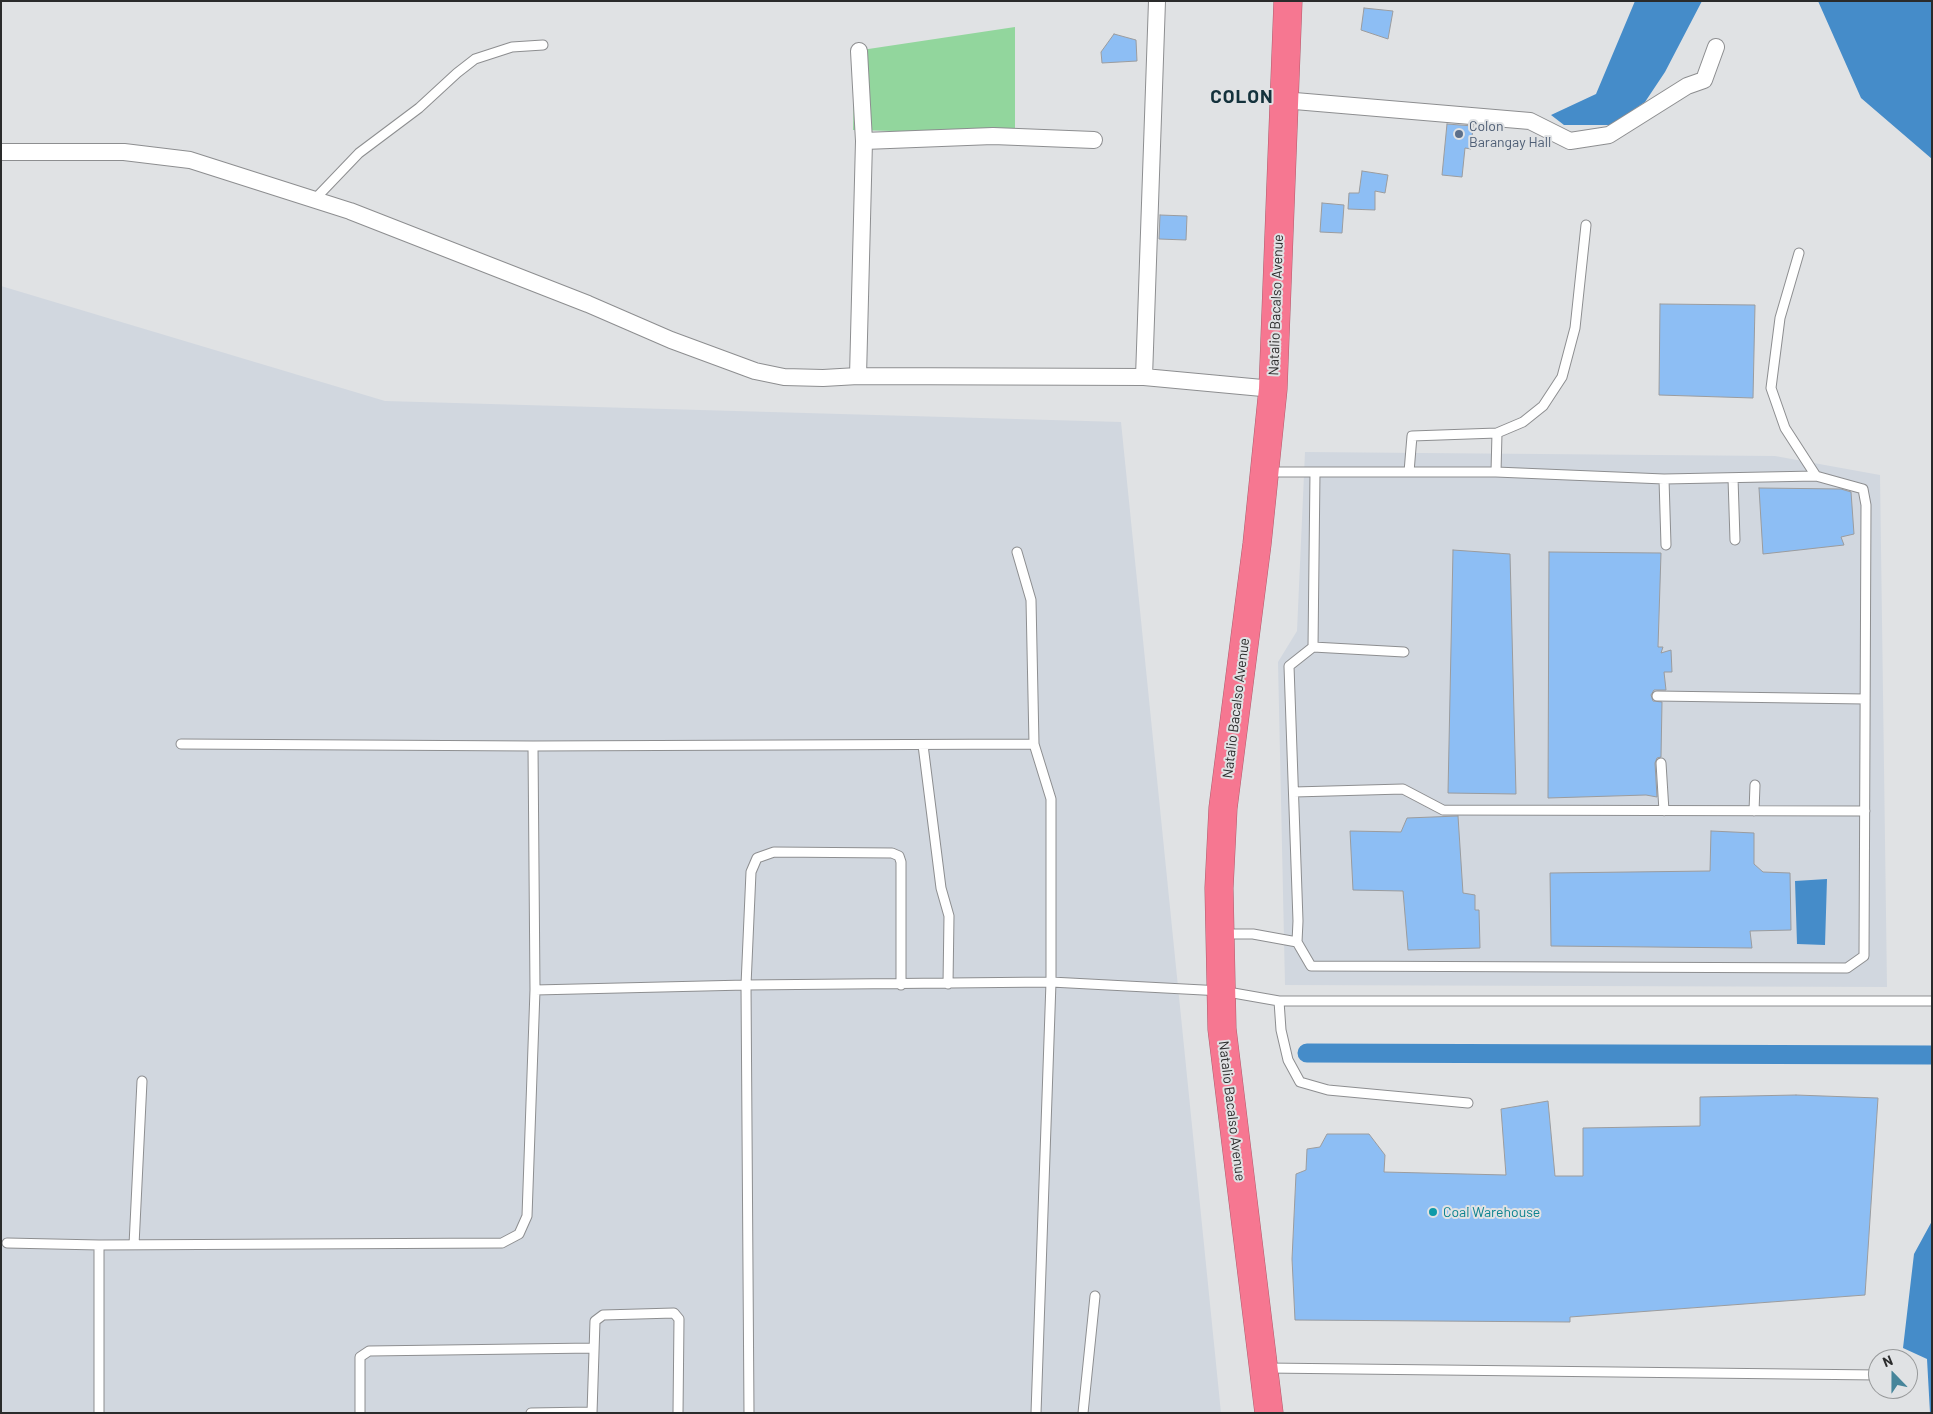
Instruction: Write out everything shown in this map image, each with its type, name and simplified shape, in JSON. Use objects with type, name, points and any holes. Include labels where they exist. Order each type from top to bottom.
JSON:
[{"type":"highway","name":"Natalio Bacalso Avenue","points":[[1269,1413],[1222,1029],[1218,888],[1224,808],[1265,472],[1273,389],[1288,1]]},
{"type":"street","points":[[1144,377],[1157,1]]},
{"type":"street","points":[[1283,100],[1530,121],[1570,141],[1610,135],[1687,86],[1704,80],[1716,47]]},
{"type":"street","points":[[858,376],[864,141],[859,51]]},
{"type":"street","points":[[864,141],[993,136],[1094,140]]},
{"type":"street","points":[[1,152],[124,152],[190,160],[378,222],[588,304],[671,340],[755,371],[784,377],[1144,377],[1273,389]]},
{"type":"lane","points":[[314,200],[358,153],[420,108],[474,59],[512,47],[543,45]]},
{"type":"lane","points":[[1409,472],[1412,436],[1496,433],[1523,422],[1543,406],[1562,377],[1575,328],[1586,225]]},
{"type":"lane","points":[[1799,253],[1780,318],[1771,388],[1785,428],[1816,476]]},
{"type":"lane","points":[[1496,433],[1496,472]]},
{"type":"lane","points":[[1265,472],[1496,472],[1664,479],[1816,476],[1863,489],[1866,505],[1864,956],[1847,968],[1311,966],[1297,942],[1298,920],[1289,666],[1313,648],[1404,652]]},
{"type":"lane","points":[[1313,648],[1315,472]]},
{"type":"lane","points":[[1733,478],[1735,540]]},
{"type":"lane","points":[[1664,479],[1666,545]]},
{"type":"lane","points":[[1017,552],[1030,600],[1034,744],[1051,799],[1051,982],[1036,1413]]},
{"type":"lane","points":[[1657,696],[1865,699]]},
{"type":"lane","points":[[181,744],[533,746],[1034,744]]},
{"type":"lane","points":[[923,745],[941,888],[949,916],[948,984]]},
{"type":"lane","points":[[8,1243],[134,1245],[502,1243],[520,1234],[526,1216],[535,990],[533,746]]},
{"type":"lane","points":[[1661,763],[1664,811]]},
{"type":"lane","points":[[1754,811],[1755,785]]},
{"type":"lane","points":[[1294,792],[1403,789],[1443,810],[1865,811]]},
{"type":"lane","points":[[749,1413],[746,985],[750,872],[757,858],[774,852],[892,853],[899,856],[901,862],[901,985]]},
{"type":"lane","points":[[1220,934],[1253,934],[1297,942]]},
{"type":"lane","points":[[535,990],[746,985],[901,985],[1051,982],[1222,992],[1279,1001],[1932,1001]]},
{"type":"lane","points":[[1279,1001],[1281,1030],[1288,1060],[1300,1082],[1328,1090],[1468,1103]]},
{"type":"lane","points":[[134,1245],[142,1081]]},
{"type":"lane","points":[[99,1245],[99,1413]]},
{"type":"lane","points":[[1083,1413],[1095,1296]]},
{"type":"lane","points":[[532,1413],[592,1413],[595,1321],[603,1315],[674,1313],[679,1319],[678,1413]]},
{"type":"lane","points":[[360,1413],[360,1357],[369,1352],[594,1348]]},
{"type":"lane","points":[[1264,1368],[1868,1375]]},
{"type":"shaded area","points":[[1,286],[385,401],[1121,422],[1221,1413],[1,1413]]},
{"type":"shaded area","points":[[1305,452],[1775,456],[1880,475],[1887,987],[1285,985],[1278,662],[1297,631]]},
{"type":"green space","points":[[1015,27],[1015,134],[853,130],[855,51]]},
{"type":"water","points":[[1635,1],[1702,1],[1665,72],[1645,102],[1611,125],[1564,125],[1551,115],[1596,94]]},
{"type":"water","points":[[1818,1],[1932,1],[1932,159],[1861,98]]},
{"type":"water","points":[[1827,879],[1825,945],[1797,944],[1795,881]]},
{"type":"water","points":[[1932,1221],[1932,1413],[1930,1413],[1927,1359],[1918,1355],[1918,1349],[1903,1348],[1914,1254]]},
{"type":"building","points":[[1364,8],[1393,11],[1388,39],[1361,30]]},
{"type":"building","points":[[1114,34],[1136,40],[1137,61],[1102,63],[1101,52]]},
{"type":"building","points":[[1447,124],[1473,126],[1471,149],[1465,148],[1462,177],[1442,175]]},
{"type":"building","points":[[1362,171],[1388,175],[1385,193],[1375,191],[1375,210],[1348,209],[1349,193],[1359,193]]},
{"type":"building","points":[[1322,203],[1344,205],[1342,233],[1320,232]]},
{"type":"building","points":[[1160,215],[1187,216],[1186,240],[1159,239]]},
{"type":"building","points":[[1660,304],[1755,305],[1753,398],[1659,395]]},
{"type":"building","points":[[1759,488],[1841,489],[1851,492],[1854,534],[1841,537],[1844,545],[1763,554]]},
{"type":"building","points":[[1453,550],[1510,554],[1516,794],[1448,793]]},
{"type":"building","points":[[1549,552],[1661,553],[1658,647],[1663,647],[1661,653],[1671,650],[1672,672],[1664,672],[1666,690],[1654,690],[1651,695],[1653,701],[1662,702],[1661,757],[1657,758],[1655,763],[1657,797],[1646,795],[1548,798]]},
{"type":"building","points":[[1458,816],[1463,893],[1475,895],[1475,910],[1479,910],[1480,948],[1408,950],[1403,891],[1353,890],[1350,831],[1401,832],[1407,818]]},
{"type":"building","points":[[1711,831],[1754,833],[1754,864],[1763,872],[1790,873],[1791,930],[1750,931],[1752,948],[1551,946],[1550,873],[1710,871]]},
{"type":"building","points":[[1796,1095],[1878,1098],[1865,1295],[1570,1317],[1570,1322],[1295,1320],[1292,1259],[1296,1174],[1306,1170],[1307,1149],[1320,1147],[1327,1134],[1369,1134],[1385,1155],[1384,1172],[1506,1175],[1501,1109],[1548,1101],[1555,1176],[1583,1176],[1583,1128],[1700,1126],[1700,1097]]},
{"type":"waterway","points":[[1307,1053],[1932,1055]]},
{"type":"place","name":"Colon Barangay Hall","points":[[1459,134]]},
{"type":"place","name":"Coal Warehouse","points":[[1433,1212]]},
{"type":"district","name":"COLON","points":[[1242,97]]}]
